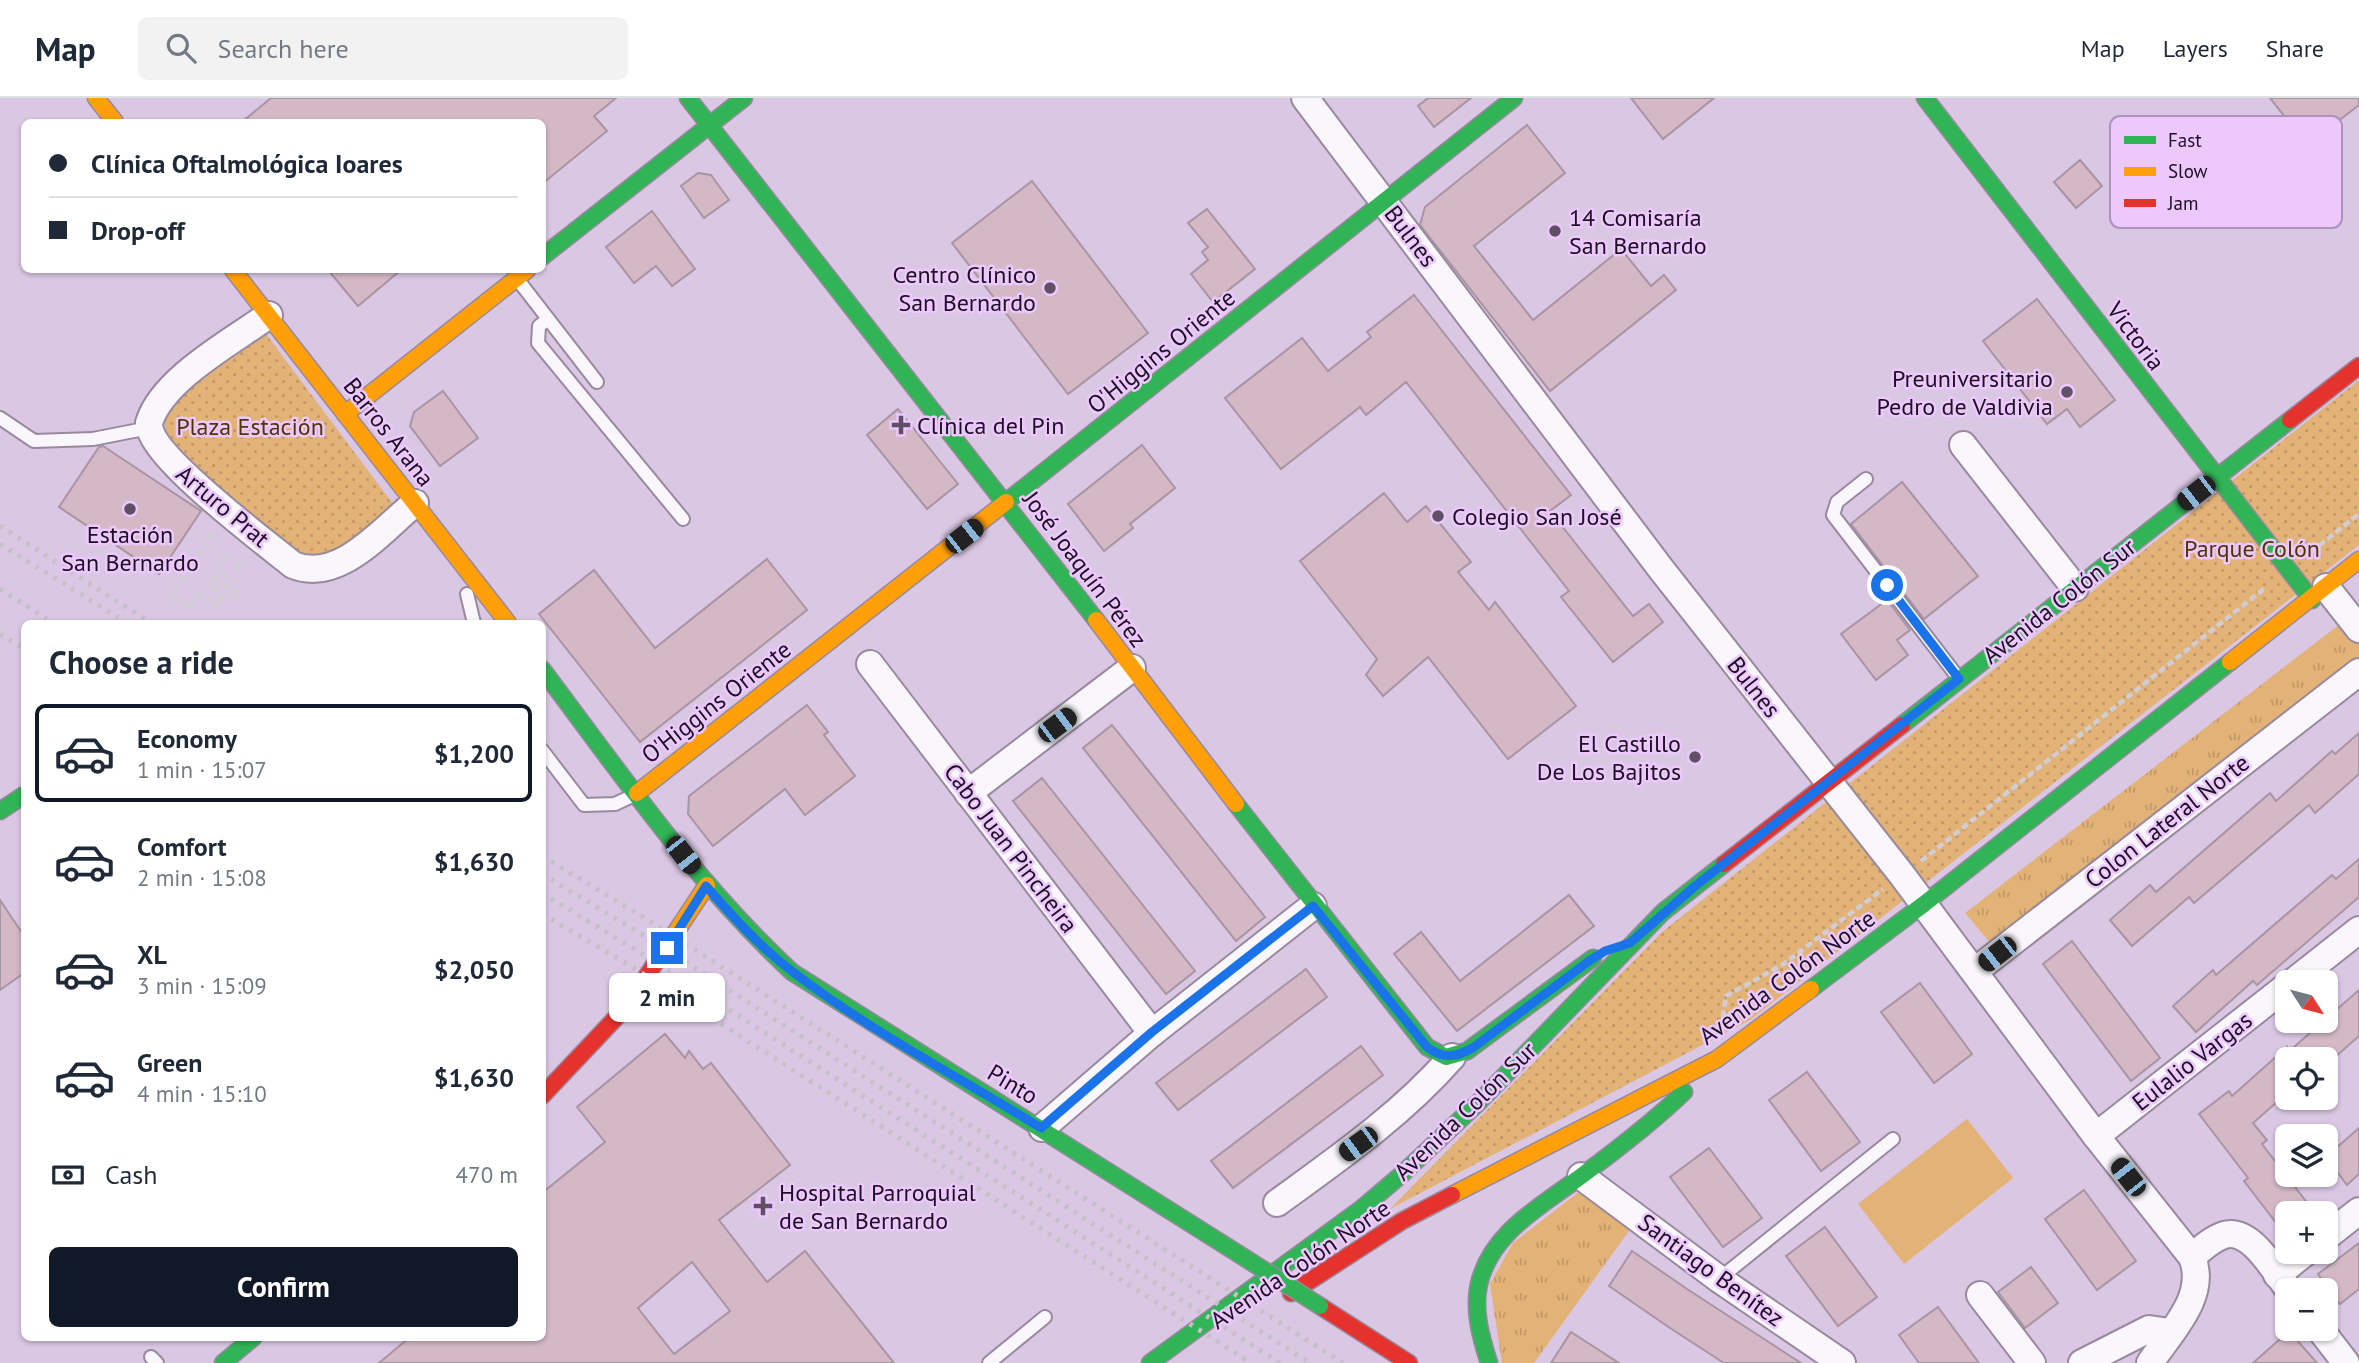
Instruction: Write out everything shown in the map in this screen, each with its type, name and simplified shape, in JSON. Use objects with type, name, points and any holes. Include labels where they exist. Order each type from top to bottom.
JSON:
[{"type":"main road","points":[[96,98],[113,119]]},
{"type":"main road","name":"José Joaquín Pérez","points":[[688,98],[1006,502],[1313,906],[1427,1047],[1441,1056],[1452,1057]]},
{"type":"main road","points":[[546,254],[744,98]]},
{"type":"main road","name":"O'Higgins Oriente","points":[[637,793],[1514,98]]},
{"type":"main road","name":"Victoria","points":[[1925,98],[2288,570],[2319,594]]},
{"type":"main road","name":"Barros Arana","points":[[235,273],[506,620]]},
{"type":"main road","points":[[345,414],[522,274]]},
{"type":"main road","name":"Avenida Colón Sur","points":[[1150,1363],[1361,1209],[1401,1175],[1479,1101],[1630,943],[1684,896],[2359,366]]},
{"type":"main road","name":"Avenida Colón Norte","points":[[1281,1300],[1358,1247],[1402,1221],[1717,1059],[1924,904],[2359,560]]},
{"type":"main road","points":[[546,674],[637,793]]},
{"type":"main road","points":[[8,782],[21,792]]},
{"type":"main road","name":"Pinto","points":[[637,793],[706,886],[747,931],[792,972],[870,1024],[1041,1128],[1409,1363]]},
{"type":"main road","points":[[0,811],[21,796]]},
{"type":"main road","points":[[546,1092],[627,1006],[706,886]]},
{"type":"main road","name":"Avenida Colón Sur","points":[[1452,1057],[1474,1047],[1597,956],[1630,943]]},
{"type":"main road","points":[[1489,1363],[1478,1322],[1479,1283],[1485,1266],[1517,1225],[1675,1101],[1717,1059]]},
{"type":"main road","points":[[223,1363],[249,1341]]},
{"type":"street","name":"Bulnes","points":[[1305,98],[1661,569],[1902,875],[2195,1268]]},
{"type":"street","points":[[149,428],[155,406],[169,389],[269,314]]},
{"type":"street","name":"Arturo Prat","points":[[149,428],[157,446],[169,460],[293,565],[304,570],[317,571],[339,563],[415,503]]},
{"type":"street","points":[[1963,445],[2075,588]]},
{"type":"street","points":[[2319,594],[2359,629]]},
{"type":"street","name":"Cabo Juan Pincheira","points":[[870,664],[1152,1032]]},
{"type":"street","points":[[968,793],[1132,668]]},
{"type":"street","name":"Colon Lateral Norte","points":[[1975,971],[2359,672]]},
{"type":"street","points":[[1041,1128],[1152,1032],[1313,906]]},
{"type":"street","points":[[2308,970],[2359,930]]},
{"type":"street","name":"Eulalio Vargas","points":[[2096,1136],[2275,995]]},
{"type":"street","name":"Avenida Colón Sur","points":[[1277,1203],[1358,1144],[1417,1096],[1452,1057]]},
{"type":"street","name":"Santiago Benítez","points":[[1581,1176],[1719,1279],[1842,1363]]},
{"type":"street","points":[[2338,1228],[2359,1211]]},
{"type":"street","points":[[2150,1363],[2192,1300],[2195,1268],[2222,1236],[2237,1234],[2250,1242],[2280,1278]]},
{"type":"street","points":[[2286,1278],[2297,1264]]},
{"type":"street","points":[[1980,1295],[2032,1363]]},
{"type":"street","points":[[2082,1363],[2148,1329],[2170,1332]]},
{"type":"street","points":[[2329,1341],[2346,1363]]},
{"type":"lane","points":[[522,274],[548,318],[597,382]]},
{"type":"lane","points":[[548,318],[539,326],[538,344],[683,519]]},
{"type":"lane","points":[[0,418],[34,440],[93,439],[149,428]]},
{"type":"lane","points":[[1866,479],[1837,502],[1833,515],[1959,679]]},
{"type":"lane","points":[[457,556],[473,620]]},
{"type":"lane","points":[[546,755],[584,805],[615,804],[637,793]]},
{"type":"lane","points":[[1719,1279],[1893,1139]]},
{"type":"lane","points":[[989,1363],[1045,1317]]},
{"type":"path","points":[[1717,1059],[1726,996],[1782,965],[1902,875],[2359,514]]},
{"type":"path","points":[[211,538],[172,597],[189,607],[200,593],[214,604],[222,600],[218,591],[209,583],[213,576],[235,594],[239,593],[232,581],[216,568],[226,555],[240,566],[247,559]]},
{"type":"green space","name":"Plaza Estación","points":[[263,330],[393,504],[346,545],[321,556],[298,552],[178,454],[166,436],[166,422],[185,391]]},
{"type":"green space","name":"Parque Colón","points":[[2359,380],[2359,545],[1750,1020],[1390,1209],[1662,932]]},
{"type":"green space","points":[[2340,624],[2359,638],[2359,665],[1992,945],[1965,913]]},
{"type":"green space","points":[[1967,1119],[2013,1178],[1904,1264],[1858,1204]]},
{"type":"green space","points":[[1580,1191],[1631,1228],[1534,1363],[1502,1363],[1490,1284],[1513,1243]]},
{"type":"building","points":[[271,98],[616,98],[594,116],[607,131],[546,181],[546,119],[246,119]]},
{"type":"building","points":[[1428,98],[1471,98],[1434,127],[1418,106]]},
{"type":"building","points":[[1631,98],[1714,98],[1663,139]]},
{"type":"building","points":[[2270,98],[2359,98],[2359,105],[2342,118],[2284,116]]},
{"type":"building","points":[[1527,125],[1565,173],[1474,246],[1533,320],[1621,249],[1651,286],[1664,275],[1676,290],[1550,391],[1420,225],[1425,207]]},
{"type":"building","points":[[2080,160],[2102,186],[2076,208],[2054,182]]},
{"type":"building","points":[[698,173],[711,175],[729,200],[704,218],[681,186]]},
{"type":"building","name":"Centro Clínico San Bernardo","points":[[1032,181],[1148,333],[1068,394],[952,243]]},
{"type":"building","points":[[1207,209],[1255,269],[1213,302],[1191,274],[1208,260],[1202,252],[1208,247],[1188,223]]},
{"type":"building","points":[[652,211],[695,269],[672,286],[656,266],[634,283],[606,247]]},
{"type":"building","points":[[330,273],[397,273],[358,306]]},
{"type":"building","points":[[1414,295],[1571,495],[1550,511],[1633,616],[1649,604],[1663,622],[1613,662],[1561,597],[1569,591],[1406,382],[1366,415],[1360,407],[1281,469],[1225,398],[1302,338],[1328,371],[1371,337],[1367,332]]},
{"type":"building","points":[[2037,299],[2115,400],[2080,427],[2067,409],[2047,424],[1983,341]]},
{"type":"building","points":[[443,391],[478,438],[440,466],[410,426],[414,412]]},
{"type":"building","points":[[898,409],[958,484],[927,509],[867,435]]},
{"type":"building","points":[[1142,445],[1175,488],[1130,524],[1133,528],[1104,551],[1068,504]]},
{"type":"building","name":"Estación San Bernardo","points":[[103,446],[201,511],[159,574],[59,507],[99,447]]},
{"type":"building","points":[[1902,482],[1978,576],[1924,619],[1851,524]]},
{"type":"building","points":[[1384,493],[1407,522],[1426,506],[1471,562],[1458,572],[1489,610],[1495,602],[1576,706],[1508,759],[1428,657],[1383,696],[1366,675],[1377,659],[1300,561]]},
{"type":"building","points":[[767,559],[807,610],[640,742],[539,614],[594,570],[655,648]]},
{"type":"building","points":[[1887,600],[1910,630],[1897,640],[1908,655],[1876,680],[1841,634]]},
{"type":"building","points":[[807,705],[828,732],[824,735],[855,776],[805,815],[785,789],[713,846],[688,814],[689,796]]},
{"type":"building","points":[[1112,725],[1265,917],[1236,941],[1083,748]]},
{"type":"building","points":[[2359,733],[2359,774],[2315,813],[2309,805],[2194,903],[2189,897],[2132,946],[2110,920],[2150,885],[2156,892],[2270,793],[2276,801],[2332,751],[2335,754]]},
{"type":"building","points":[[1042,778],[1195,971],[1166,994],[1013,801]]},
{"type":"building","points":[[2359,859],[2359,897],[2257,985],[2253,981],[2196,1032],[2173,1006],[2213,970],[2216,975],[2332,875],[2336,879]]},
{"type":"building","points":[[1569,895],[1594,926],[1457,1031],[1394,954],[1421,932],[1460,981]]},
{"type":"building","points":[[0,900],[21,932],[21,975],[0,990]]},
{"type":"building","points":[[2072,941],[2160,1058],[2131,1081],[2043,964]]},
{"type":"building","points":[[1306,969],[1327,997],[1178,1110],[1156,1083]]},
{"type":"building","points":[[1920,983],[1972,1054],[1934,1083],[1881,1012]]},
{"type":"building","points":[[2359,990],[2359,1036],[2338,1055],[2338,1047],[2294,1047],[2310,1033],[2338,1033],[2338,1008]]},
{"type":"building","points":[[665,1034],[685,1058],[689,1051],[703,1069],[711,1063],[790,1165],[719,1220],[767,1282],[805,1251],[894,1363],[379,1363],[405,1341],[546,1341],[546,1190],[605,1142],[577,1107]],"holes":[[[692,1262],[730,1311],[674,1354],[638,1308]]]},
{"type":"building","points":[[1361,1046],[1383,1075],[1233,1188],[1211,1161]]},
{"type":"building","points":[[2275,1058],[2275,1104],[2253,1123],[2267,1140],[2262,1144],[2275,1161],[2275,1187],[2295,1187],[2306,1201],[2275,1201],[2275,1221],[2244,1181],[2248,1178],[2199,1114],[2229,1091],[2232,1096]]},
{"type":"building","points":[[1807,1072],[1860,1142],[1821,1171],[1769,1100]]},
{"type":"building","points":[[2359,1128],[2359,1174],[2347,1185],[2338,1173],[2338,1146]]},
{"type":"building","points":[[1709,1148],[1762,1218],[1723,1247],[1670,1177]]},
{"type":"building","points":[[2084,1190],[2136,1261],[2097,1290],[2045,1219]]},
{"type":"building","points":[[1825,1227],[1877,1297],[1838,1326],[1786,1256]]},
{"type":"building","points":[[2359,1243],[2359,1289],[2340,1304],[2338,1278],[2321,1278],[2318,1274],[2331,1264],[2338,1264],[2338,1259]]},
{"type":"building","points":[[1632,1251],[1801,1363],[1724,1363],[1670,1328],[1609,1286]]},
{"type":"building","points":[[2031,1267],[2058,1303],[2025,1328],[1998,1292]]},
{"type":"building","points":[[1938,1307],[1979,1363],[1919,1363],[1899,1335]]},
{"type":"building","points":[[1571,1332],[1619,1363],[1551,1363]]},
{"type":"building","points":[[2278,1341],[2298,1341],[2317,1363],[2253,1363]]},
{"type":"railway","points":[[0,526],[146,620]]},
{"type":"railway","points":[[0,544],[122,620]]},
{"type":"railway","points":[[0,589],[48,620]]},
{"type":"railway","points":[[0,634],[21,647]]},
{"type":"railway","points":[[546,858],[653,923],[1343,1363]]},
{"type":"railway","points":[[546,876],[648,938],[1310,1363]]},
{"type":"railway","points":[[546,895],[639,952],[1280,1363]]},
{"type":"railway","points":[[546,916],[629,965],[1251,1363]]},
{"type":"traffic: fast","points":[[688,98],[1096,620]]},
{"type":"traffic: fast","points":[[546,254],[744,98]]},
{"type":"traffic: fast","points":[[1006,502],[1514,98]]},
{"type":"traffic: fast","points":[[1925,98],[2312,600]]},
{"type":"traffic: fast","points":[[1902,725],[2290,420]]},
{"type":"traffic: fast","points":[[1811,989],[1924,904],[2230,662]]},
{"type":"traffic: fast","points":[[546,674],[691,864],[792,972],[1245,1258]]},
{"type":"traffic: fast","points":[[0,811],[21,797]]},
{"type":"traffic: fast","points":[[1236,804],[1427,1047],[1446,1057],[1467,1051],[1593,958]]},
{"type":"traffic: fast","points":[[1150,1363],[1361,1209],[1401,1175],[1480,1101],[1663,912],[1724,864]]},
{"type":"traffic: fast","points":[[1489,1363],[1479,1324],[1477,1294],[1485,1265],[1495,1249],[1521,1220],[1623,1145],[1684,1092]]},
{"type":"traffic: fast","points":[[1245,1258],[1320,1306]]},
{"type":"traffic: fast","points":[[223,1363],[249,1341]]},
{"type":"traffic: slow","points":[[96,98],[113,119]]},
{"type":"traffic: slow","points":[[235,273],[506,620]]},
{"type":"traffic: slow","points":[[345,414],[523,273]]},
{"type":"traffic: slow","points":[[637,793],[1006,502]]},
{"type":"traffic: slow","points":[[2230,662],[2359,560]]},
{"type":"traffic: slow","points":[[1096,620],[1236,804]]},
{"type":"traffic: slow","points":[[656,962],[707,885]]},
{"type":"traffic: slow","points":[[1452,1195],[1717,1059],[1811,989]]},
{"type":"traffic: jam","points":[[2290,420],[2359,366]]},
{"type":"traffic: jam","points":[[1724,864],[1902,725]]},
{"type":"traffic: jam","points":[[546,1092],[627,1006],[656,962]]},
{"type":"traffic: jam","points":[[1291,1293],[1402,1221],[1452,1195]]},
{"type":"traffic: jam","points":[[1320,1306],[1409,1363]]},
{"type":"place","name":"14 Comisaría San Bernardo","points":[[1555,231]]},
{"type":"place","name":"Centro Clínico San Bernardo","points":[[1050,288]]},
{"type":"place","name":"Preuniversitario Pedro de Valdivia","points":[[2067,392]]},
{"type":"place","name":"Clínica del Pin","points":[[901,425]]},
{"type":"place","name":"Estación San Bernardo","points":[[130,509]]},
{"type":"place","name":"Colegio San José","points":[[1438,516]]},
{"type":"place","name":"El Castillo De Los Bajitos","points":[[1695,757]]},
{"type":"place","name":"Hospital Parroquial de San Bernardo","points":[[763,1206]]},
{"type":"route","points":[[667,948],[706,886],[747,931],[792,972],[870,1024],[1041,1128],[1152,1032],[1313,906],[1427,1047],[1441,1056],[1456,1056],[1474,1047],[1589,961],[1605,951],[1630,943],[1694,887],[1959,679],[1887,585]]}]
